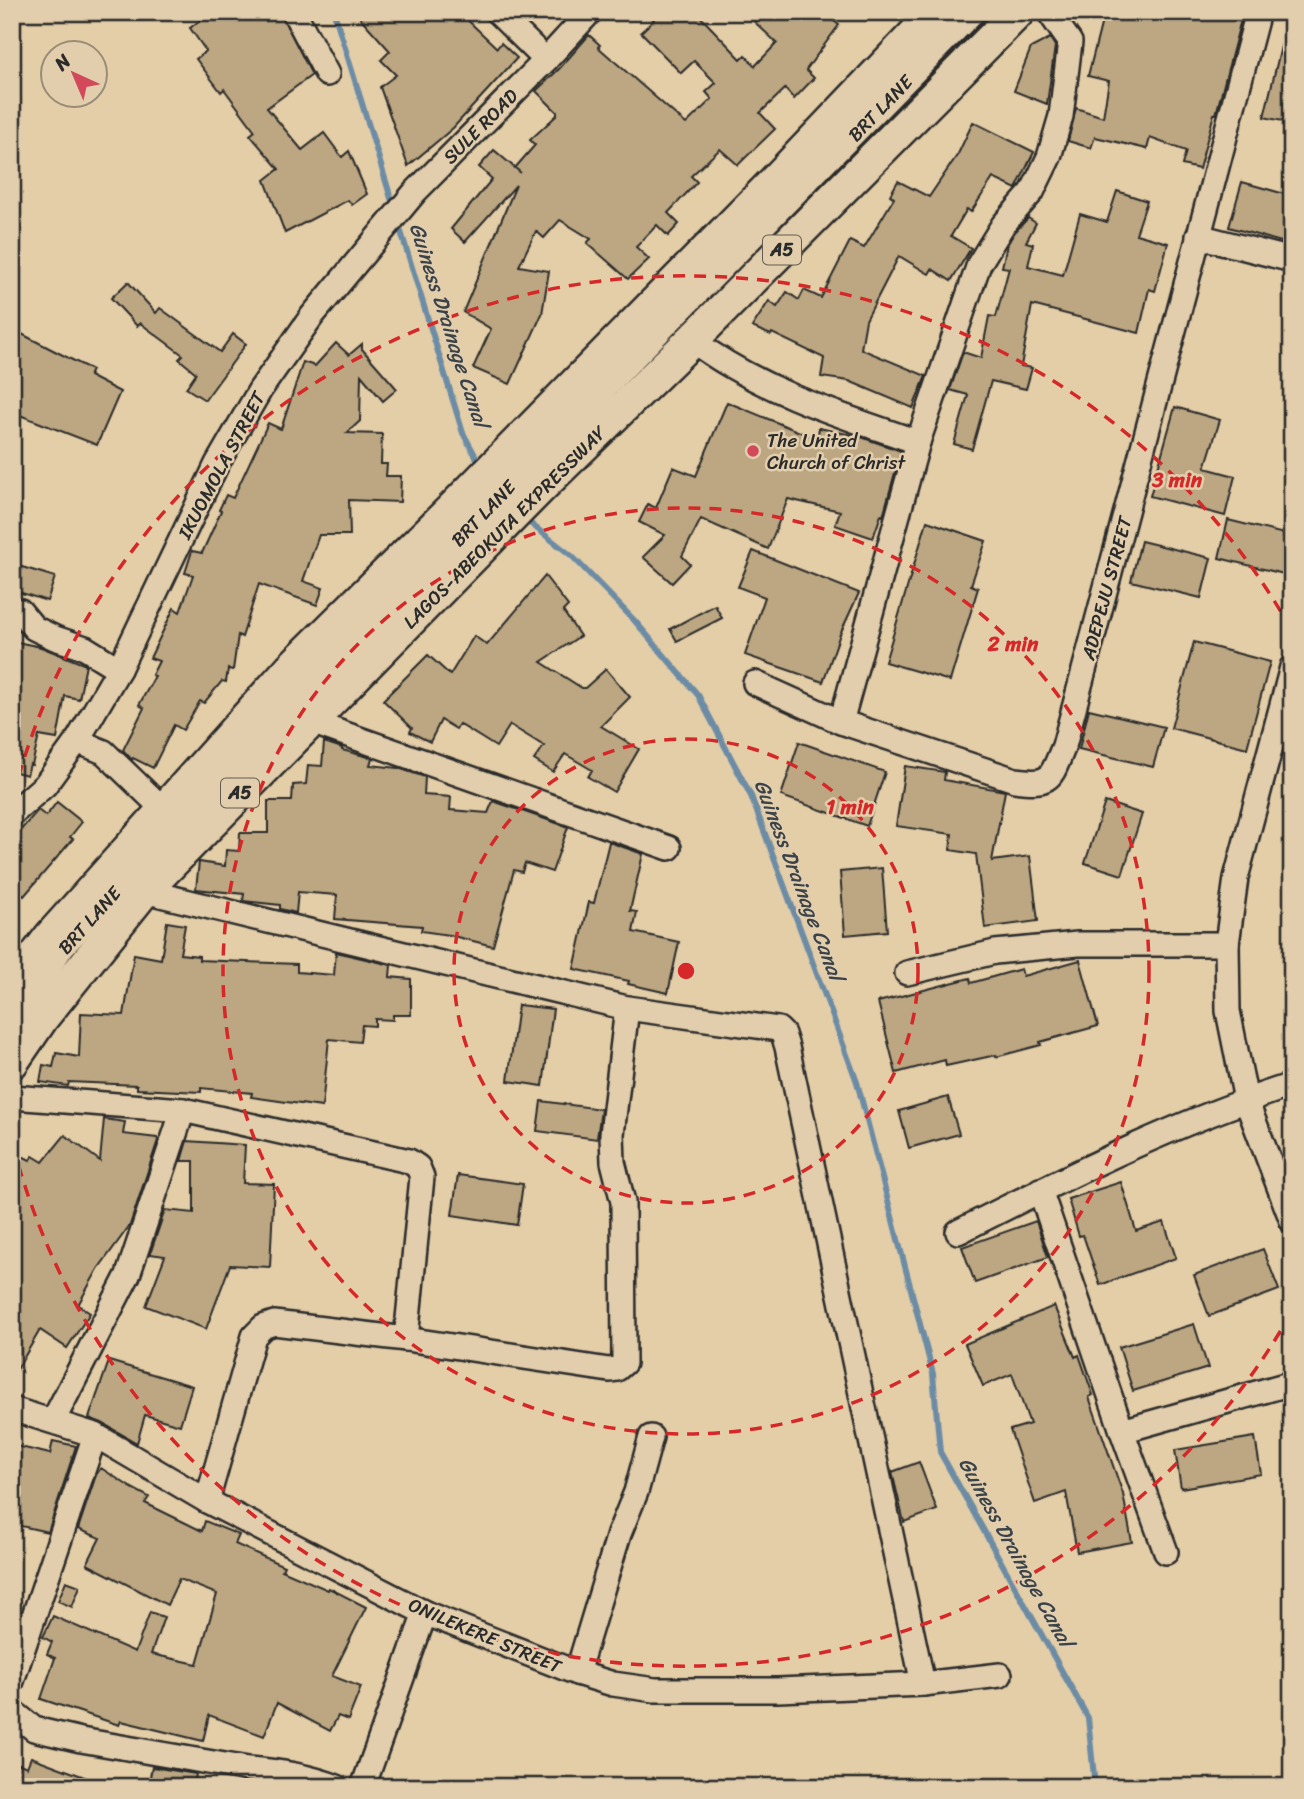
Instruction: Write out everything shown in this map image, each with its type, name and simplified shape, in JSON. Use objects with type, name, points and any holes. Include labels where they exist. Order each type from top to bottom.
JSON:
[{"type":"highway","name":"LAGOS-ABEOKUTA EXPRESSWAY","points":[[12,1062],[42,1017],[144,891],[311,722],[471,524],[526,468],[771,185],[936,12]]},
{"type":"highway","name":"LAGOS-ABEOKUTA EXPRESSWAY","points":[[12,987],[51,936],[290,669],[471,524],[526,468],[692,340],[1018,12]]},
{"type":"street","points":[[294,12],[327,74]]},
{"type":"street","points":[[497,12],[546,60]]},
{"type":"street","name":"SULE ROAD","points":[[374,244],[415,192],[590,12]]},
{"type":"street","points":[[841,722],[918,442],[979,264],[1003,225],[1032,192],[1049,157],[1061,116],[1070,42],[1049,12]]},
{"type":"street","name":"ADEPEJU STREET","points":[[755,683],[841,722],[1015,780],[1037,783],[1051,775],[1064,746],[1258,12]]},
{"type":"street","name":"BRT LANE","points":[[526,468],[972,14]]},
{"type":"street","points":[[1198,236],[1292,260]]},
{"type":"street","name":"IKUOMOLA STREET","points":[[12,814],[45,785],[76,741],[119,669],[217,464],[254,401],[312,317],[374,244]]},
{"type":"street","points":[[692,340],[738,369],[820,407],[918,442]]},
{"type":"street","name":"BRT LANE","points":[[12,1022],[64,946],[82,926],[221,778],[471,524]]},
{"type":"street","points":[[12,610],[20,611],[34,628],[55,639],[85,648],[119,669]]},
{"type":"street","points":[[1292,667],[1286,711],[1236,878],[1227,944],[1228,1011],[1246,1100],[1292,1221]]},
{"type":"street","points":[[311,722],[669,848]]},
{"type":"street","points":[[76,741],[104,752],[164,810]]},
{"type":"street","points":[[144,891],[627,1008],[765,1026],[778,1029],[783,1034],[923,1684]]},
{"type":"street","points":[[907,973],[995,952],[1078,944],[1227,944]]},
{"type":"street","points":[[207,1501],[254,1336],[263,1326],[275,1323],[405,1339],[608,1370],[617,1369],[624,1363],[623,1202],[613,1162],[611,1134],[627,1008]]},
{"type":"street","points":[[958,1232],[1113,1154],[1246,1100],[1292,1085]]},
{"type":"street","points":[[12,1097],[183,1110],[409,1161],[418,1167],[422,1177],[405,1339]]},
{"type":"street","points":[[53,1421],[128,1275],[183,1110]]},
{"type":"street","points":[[1040,1191],[1166,1552]]},
{"type":"street","points":[[1122,1432],[1292,1383]]},
{"type":"street","name":"ONILEKERE STREET","points":[[12,1409],[96,1435],[207,1501],[425,1613],[576,1673],[612,1684],[655,1690],[778,1690],[923,1684],[1000,1675]]},
{"type":"street","points":[[12,1681],[96,1435]]},
{"type":"street","points":[[576,1673],[619,1534],[636,1493],[651,1437]]},
{"type":"street","points":[[363,1787],[425,1613]]},
{"type":"street","points":[[12,1716],[18,1715],[34,1729],[81,1740],[248,1769],[275,1770],[317,1779],[337,1787]]},
{"type":"building","points":[[211,12],[280,12],[312,75],[267,108],[302,150],[324,133],[342,157],[349,151],[367,194],[352,205],[348,200],[285,233],[265,180],[279,169],[250,135],[255,131],[224,89],[221,92],[196,59],[206,51],[190,28]]},
{"type":"building","points":[[355,12],[459,12],[497,48],[501,43],[517,58],[453,128],[408,166],[380,87],[396,75],[381,60],[390,51]]},
{"type":"building","points":[[646,12],[696,12],[741,59],[745,55],[755,66],[777,43],[744,12],[822,12],[839,25],[806,70],[814,78],[794,99],[785,89],[760,113],[775,129],[738,165],[720,149],[691,176],[697,182],[668,213],[679,224],[668,236],[657,225],[636,247],[649,259],[628,279],[587,243],[591,239],[560,220],[544,238],[536,231],[519,266],[549,271],[542,314],[510,384],[473,368],[491,329],[463,312],[516,185],[465,242],[451,229],[492,179],[479,167],[494,150],[515,168],[535,145],[530,140],[557,115],[536,91],[589,35],[600,45],[598,47],[686,124],[712,99],[706,92],[716,83],[694,61],[681,73],[641,32],[654,20]]},
{"type":"building","points":[[1140,12],[1243,12],[1199,169],[1182,165],[1186,151],[1150,138],[1147,149],[1095,137],[1091,148],[1068,141],[1076,108],[1103,117],[1109,81],[1088,76],[1104,13],[1138,21]]},
{"type":"building","points":[[1286,26],[1292,27],[1292,123],[1264,117]]},
{"type":"building","points":[[1050,38],[1055,46],[1047,104],[1014,91],[1031,48]]},
{"type":"building","points":[[973,122],[1034,152],[1016,189],[993,178],[971,212],[967,209],[951,236],[971,248],[951,281],[932,269],[929,274],[899,256],[866,320],[861,349],[926,376],[913,408],[849,381],[821,377],[824,358],[772,333],[771,335],[752,327],[769,301],[777,307],[787,292],[799,300],[804,290],[821,298],[850,241],[864,248],[894,198],[890,195],[898,181],[929,197],[958,154]]},
{"type":"building","points":[[1242,182],[1292,196],[1292,245],[1229,227]]},
{"type":"building","points":[[1117,191],[1147,201],[1136,234],[1168,243],[1155,291],[1149,289],[1139,333],[1032,305],[1021,366],[1032,368],[1026,389],[991,381],[972,449],[954,444],[968,395],[950,390],[963,352],[981,358],[989,316],[996,317],[1009,268],[1002,267],[1007,245],[1014,233],[1028,218],[1036,223],[1026,242],[1033,244],[1028,266],[1063,275],[1080,214],[1107,222]]},
{"type":"building","points":[[128,282],[156,313],[160,308],[220,352],[233,334],[246,344],[205,400],[186,388],[196,373],[179,359],[183,355],[140,323],[137,326],[111,298]]},
{"type":"building","points":[[12,329],[92,370],[89,376],[120,392],[97,445],[12,412]]},
{"type":"building","points":[[336,343],[349,355],[362,344],[362,349],[397,389],[383,401],[361,375],[360,421],[347,433],[382,434],[381,464],[387,464],[386,476],[401,476],[400,502],[349,500],[350,535],[319,535],[303,581],[323,588],[317,605],[259,584],[242,637],[238,635],[233,670],[228,669],[226,682],[222,681],[204,703],[200,701],[183,730],[174,725],[153,768],[133,758],[132,760],[123,750],[144,708],[139,705],[155,676],[152,675],[159,661],[150,658],[174,608],[180,612],[193,575],[185,573],[192,551],[202,553],[226,495],[233,498],[268,423],[281,429],[303,362],[315,366]]},
{"type":"building","points":[[727,402],[817,439],[819,428],[861,437],[901,451],[883,516],[881,515],[873,538],[835,525],[840,511],[788,499],[768,549],[701,519],[682,556],[690,564],[672,583],[643,557],[665,535],[639,522],[648,504],[656,508],[673,467],[696,476]]},
{"type":"building","points":[[1175,407],[1220,420],[1205,468],[1235,476],[1225,516],[1150,496]]},
{"type":"building","points":[[1228,520],[1292,536],[1292,576],[1219,558]]},
{"type":"building","points":[[927,521],[986,541],[971,585],[978,588],[950,681],[885,662]]},
{"type":"building","points":[[1141,541],[1211,558],[1201,598],[1131,581]]},
{"type":"building","points":[[753,551],[859,593],[840,634],[823,682],[745,655],[765,597],[738,587]]},
{"type":"building","points":[[12,564],[55,577],[47,601],[12,590]]},
{"type":"building","points":[[545,576],[568,606],[563,611],[580,636],[541,662],[582,688],[606,669],[630,697],[601,726],[639,749],[614,792],[588,777],[592,770],[565,754],[553,772],[534,760],[544,746],[510,725],[496,747],[459,724],[456,729],[441,720],[430,742],[410,732],[412,728],[383,700],[428,655],[450,675],[474,636],[487,645]]},
{"type":"building","points":[[715,605],[722,618],[677,641],[670,629]]},
{"type":"building","points":[[12,641],[41,647],[86,665],[79,699],[65,696],[57,739],[39,736],[27,775],[12,771]]},
{"type":"building","points":[[1194,642],[1270,662],[1247,748],[1171,728]]},
{"type":"building","points":[[1089,709],[1164,727],[1153,767],[1079,749]]},
{"type":"building","points":[[324,742],[372,758],[370,765],[398,768],[425,777],[424,795],[451,797],[450,810],[488,813],[493,801],[568,827],[552,872],[525,863],[522,872],[514,870],[493,946],[421,931],[422,926],[335,919],[337,895],[298,892],[296,913],[280,909],[280,905],[243,901],[244,894],[196,889],[199,862],[225,866],[226,850],[239,851],[240,833],[268,833],[268,801],[292,801],[293,785],[306,784],[308,765],[322,766]]},
{"type":"building","points":[[799,742],[885,772],[867,826],[781,796]]},
{"type":"building","points":[[905,766],[945,772],[944,780],[1005,791],[992,861],[1030,856],[1038,921],[985,928],[976,854],[950,850],[952,834],[896,826]]},
{"type":"building","points":[[57,802],[82,822],[70,837],[73,839],[24,896],[12,885],[12,840],[38,810],[46,816]]},
{"type":"building","points":[[1105,802],[1142,814],[1122,875],[1085,863]]},
{"type":"building","points":[[609,842],[643,854],[630,911],[637,912],[633,932],[679,942],[668,993],[574,969],[589,902],[594,903]]},
{"type":"building","points":[[882,868],[887,931],[845,935],[840,872]]},
{"type":"building","points":[[167,922],[185,925],[180,954],[199,956],[199,960],[297,964],[297,972],[334,975],[336,952],[391,965],[390,977],[411,979],[411,1015],[393,1015],[393,1020],[375,1019],[375,1026],[362,1025],[360,1042],[329,1039],[322,1107],[251,1097],[252,1093],[201,1088],[201,1092],[137,1089],[137,1085],[69,1082],[68,1086],[40,1082],[43,1065],[53,1067],[56,1053],[79,1057],[81,1013],[124,1015],[134,954],[161,959]]},
{"type":"building","points":[[1080,960],[1098,1026],[996,1057],[946,1066],[945,1060],[896,1073],[878,1002],[970,978],[971,983],[1021,969],[1023,976]]},
{"type":"building","points":[[518,1005],[553,1009],[543,1086],[508,1081]]},
{"type":"building","points":[[948,1097],[959,1134],[909,1148],[899,1111]]},
{"type":"building","points":[[541,1101],[601,1109],[597,1139],[537,1131]]},
{"type":"building","points":[[104,1119],[125,1122],[123,1134],[158,1140],[130,1225],[98,1269],[78,1305],[90,1313],[67,1348],[40,1330],[12,1378],[12,1151],[30,1160],[33,1156],[43,1162],[65,1135],[100,1161]]},
{"type":"building","points":[[187,1141],[245,1145],[243,1183],[274,1184],[270,1267],[230,1265],[206,1329],[146,1306],[165,1256],[150,1254],[165,1210],[194,1213],[194,1161],[181,1161]]},
{"type":"building","points":[[458,1175],[523,1184],[517,1225],[452,1215]]},
{"type":"building","points":[[1121,1182],[1136,1231],[1164,1222],[1176,1258],[1100,1285],[1083,1235],[1079,1236],[1068,1199]]},
{"type":"building","points":[[1036,1221],[1048,1257],[975,1283],[962,1247]]},
{"type":"building","points":[[1263,1249],[1279,1290],[1209,1316],[1194,1275]]},
{"type":"building","points":[[1054,1306],[1075,1357],[1079,1355],[1093,1395],[1089,1397],[1123,1494],[1132,1542],[1077,1552],[1066,1492],[1035,1503],[1010,1430],[1030,1424],[1012,1374],[983,1386],[965,1344]]},
{"type":"building","points":[[1194,1324],[1208,1368],[1133,1391],[1119,1347]]},
{"type":"building","points":[[109,1361],[192,1386],[180,1425],[145,1415],[137,1443],[89,1418]]},
{"type":"building","points":[[1255,1437],[1261,1474],[1181,1488],[1175,1450]]},
{"type":"building","points":[[53,1441],[76,1446],[48,1532],[12,1524],[12,1445],[50,1454]]},
{"type":"building","points":[[919,1462],[937,1510],[904,1522],[892,1472]]},
{"type":"building","points":[[101,1468],[149,1497],[145,1503],[202,1531],[205,1521],[239,1535],[235,1544],[284,1566],[282,1570],[328,1590],[329,1588],[366,1607],[332,1676],[361,1687],[348,1720],[338,1716],[330,1731],[277,1703],[264,1736],[209,1715],[203,1741],[121,1721],[119,1725],[41,1699],[55,1658],[47,1654],[52,1642],[43,1637],[53,1616],[135,1652],[150,1612],[164,1617],[151,1654],[197,1664],[217,1594],[179,1579],[167,1605],[87,1564],[100,1538],[78,1529],[96,1475]]},
{"type":"building","points":[[66,1581],[80,1586],[72,1607],[58,1601]]},
{"type":"building","points":[[31,1757],[106,1785],[12,1787],[12,1761],[27,1767]]},
{"type":"building","points":[[152,1767],[196,1774],[194,1787],[149,1782]]},
{"type":"waterway","name":"Guiness Drainage Canal","points":[[334,12],[394,208]]},
{"type":"waterway","name":"Guiness Drainage Canal","points":[[398,222],[463,433],[481,466]]},
{"type":"waterway","name":"Guiness Drainage Canal","points":[[522,517],[572,556],[634,620],[698,695],[751,796],[857,1082],[933,1374],[940,1452],[1088,1718],[1095,1787]]},
{"type":"place","name":"The United Church of Christ","points":[[753,451]]}]
